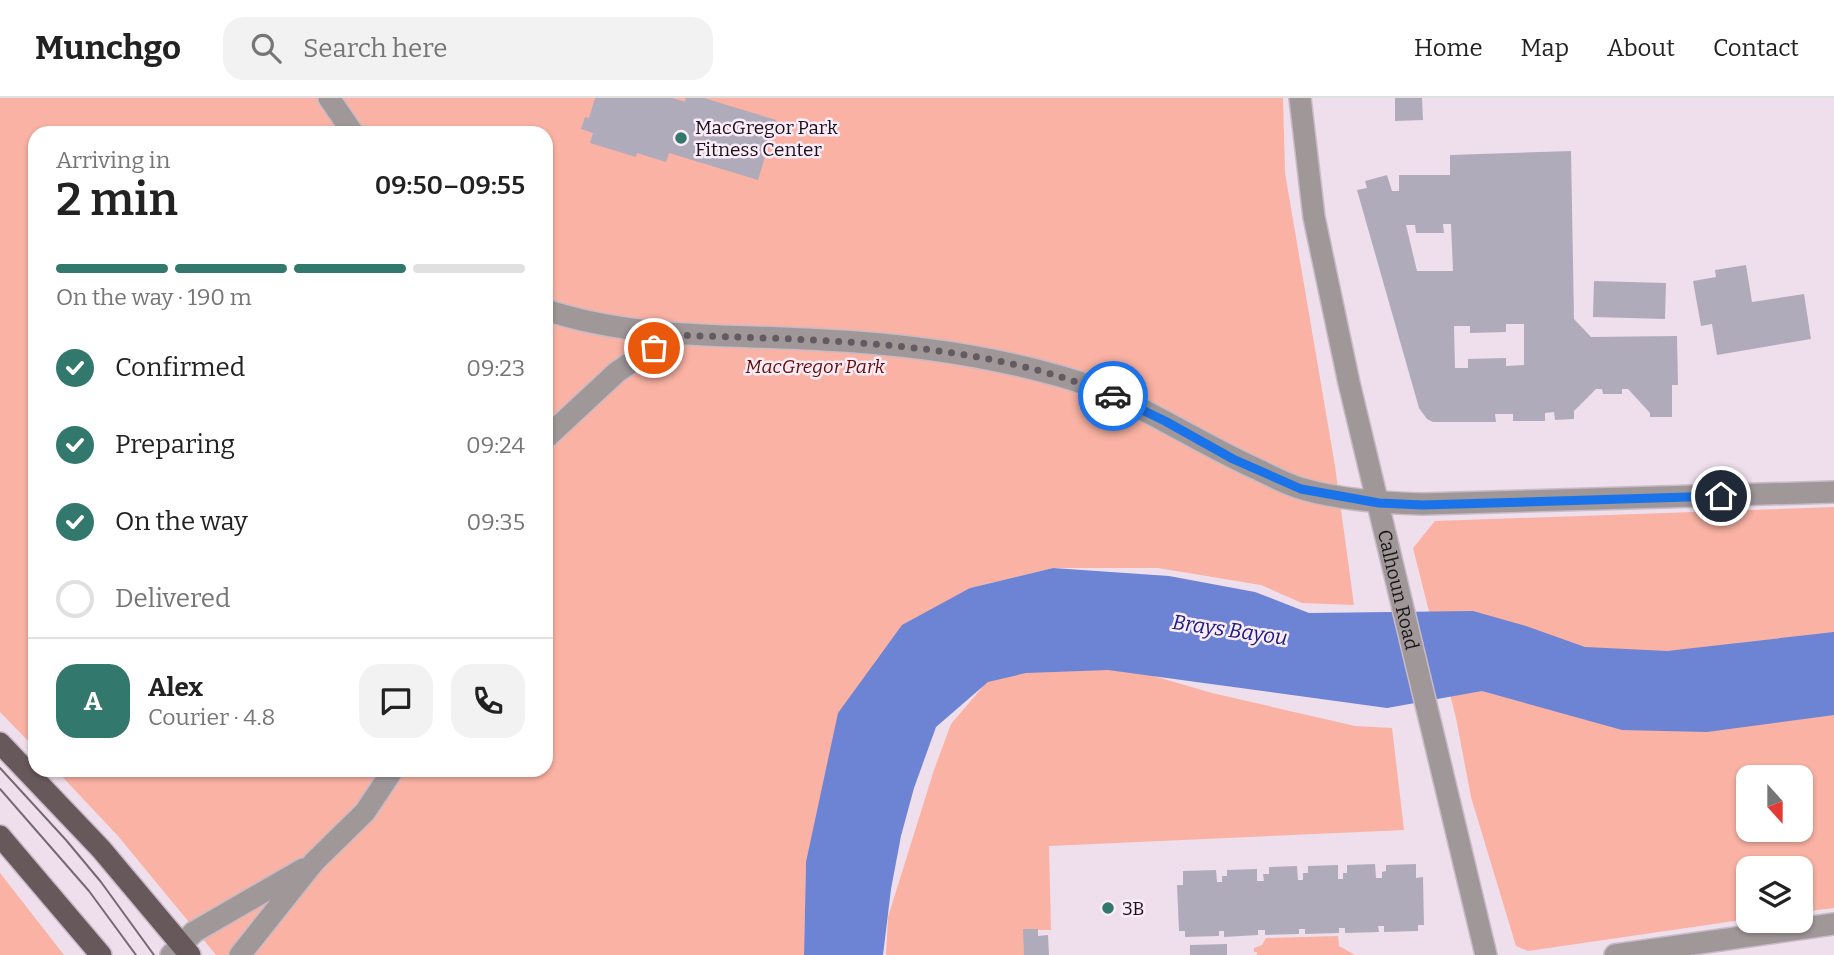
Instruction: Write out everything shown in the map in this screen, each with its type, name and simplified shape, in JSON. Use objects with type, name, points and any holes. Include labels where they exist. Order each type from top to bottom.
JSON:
[{"type":"main road","points":[[0,743],[28,772]]},
{"type":"main road","points":[[32,777],[101,849],[181,951]]},
{"type":"main road","points":[[0,836],[101,955]]},
{"type":"street","points":[[329,98],[348,126]]},
{"type":"street","name":"Calhoun Road","points":[[1300,98],[1314,217],[1349,383],[1486,955]]},
{"type":"street","points":[[553,312],[600,325],[672,335],[825,340],[976,356],[1066,378],[1110,395],[1165,421],[1233,459],[1301,489],[1379,503],[1423,505],[1834,492]]},
{"type":"street","points":[[553,432],[617,373],[672,335]]},
{"type":"street","points":[[240,955],[314,862],[365,812],[388,777]]},
{"type":"street","points":[[181,951],[194,932],[314,862]]},
{"type":"street","points":[[1615,955],[1834,925]]},
{"type":"green space","name":"MacGregor Park","points":[[0,98],[1283,98],[1285,173],[1335,466],[1354,605],[1302,603],[1261,585],[1158,568],[1053,568],[970,588],[806,862],[804,955],[216,955],[118,836],[63,777],[553,777],[553,126],[28,126],[28,741],[0,712]]},
{"type":"green space","points":[[1834,507],[1834,908],[1813,911],[1813,856],[1736,856],[1736,921],[1528,951],[1516,946],[1471,797],[1456,718],[1413,548],[1435,521]]},
{"type":"green space","points":[[1047,662],[1116,665],[1212,693],[1355,726],[1392,728],[1404,830],[1049,846],[1051,930],[1024,930],[1025,955],[886,955],[888,917],[951,724],[987,682]]},
{"type":"green space","points":[[0,873],[64,955],[0,955]]},
{"type":"green space","points":[[1338,936],[1339,946],[1355,955],[1257,955],[1257,952],[1254,952],[1254,948],[1262,945],[1266,938]]},
{"type":"water","name":"Brays Bayou","points":[[1053,568],[1169,576],[1255,592],[1309,613],[1473,611],[1585,647],[1667,651],[1834,632],[1834,715],[1707,732],[1622,730],[1482,691],[1387,708],[1108,670],[1026,673],[988,682],[936,727],[914,788],[901,836],[883,955],[804,955],[806,862],[838,713],[902,625],[970,588]]},
{"type":"building","name":"MacGregor Park Fitness Center","points":[[595,98],[672,98],[685,102],[686,98],[704,98],[776,120],[758,180],[669,153],[666,162],[637,153],[636,157],[590,143],[593,133],[581,129],[585,117],[589,118]]},
{"type":"building","points":[[1395,98],[1422,98],[1423,120],[1395,121]]},
{"type":"building","points":[[1571,151],[1574,319],[1591,337],[1677,336],[1678,385],[1672,385],[1672,417],[1650,417],[1650,413],[1628,389],[1622,389],[1622,394],[1603,394],[1602,389],[1596,389],[1574,411],[1574,419],[1555,420],[1554,412],[1545,413],[1545,421],[1513,421],[1513,414],[1495,414],[1496,422],[1433,422],[1427,419],[1419,408],[1357,190],[1367,188],[1365,181],[1387,175],[1392,191],[1399,191],[1399,175],[1450,175],[1450,155]],"holes":[[[1443,224],[1451,224],[1453,271],[1417,271],[1406,225],[1415,225],[1416,233],[1444,233]],[[1506,324],[1524,324],[1524,365],[1506,366],[1506,358],[1468,359],[1468,368],[1455,368],[1454,326],[1470,326],[1470,333],[1506,332]]]},
{"type":"building","points":[[1746,265],[1752,302],[1804,294],[1811,339],[1717,355],[1712,324],[1701,326],[1693,281],[1716,277],[1715,270]]},
{"type":"building","points":[[1594,281],[1666,283],[1665,319],[1593,317]]},
{"type":"building","points":[[1375,864],[1376,878],[1382,878],[1386,865],[1416,864],[1416,878],[1423,877],[1424,925],[1418,925],[1418,931],[1384,932],[1384,926],[1378,926],[1379,932],[1345,933],[1345,928],[1339,928],[1339,933],[1305,934],[1305,929],[1299,929],[1299,934],[1265,935],[1265,930],[1258,930],[1258,935],[1224,937],[1224,931],[1219,931],[1219,936],[1185,937],[1185,931],[1179,931],[1177,885],[1183,885],[1183,871],[1216,870],[1217,882],[1222,882],[1222,876],[1227,876],[1227,870],[1257,869],[1257,881],[1264,881],[1263,874],[1269,874],[1269,867],[1297,866],[1298,880],[1303,880],[1303,873],[1308,873],[1308,866],[1338,865],[1338,879],[1343,879],[1343,873],[1347,873],[1347,865]]},
{"type":"building","points":[[1023,929],[1038,929],[1038,936],[1048,935],[1049,955],[1024,955]]},
{"type":"building","points":[[1227,944],[1227,955],[1190,955],[1190,945]]},
{"type":"tram line","points":[[0,768],[101,882],[154,955]]},
{"type":"tram line","points":[[0,789],[89,891],[136,955]]},
{"type":"way so far","points":[[654,348],[672,335],[850,342],[976,356],[1066,378],[1113,396]]},
{"type":"place","name":"MacGregor Park Fitness Center","points":[[681,138]]},
{"type":"place","name":"3B","points":[[1108,908]]},
{"type":"route","points":[[1113,396],[1233,459],[1301,489],[1379,503],[1423,505],[1721,496]]}]
